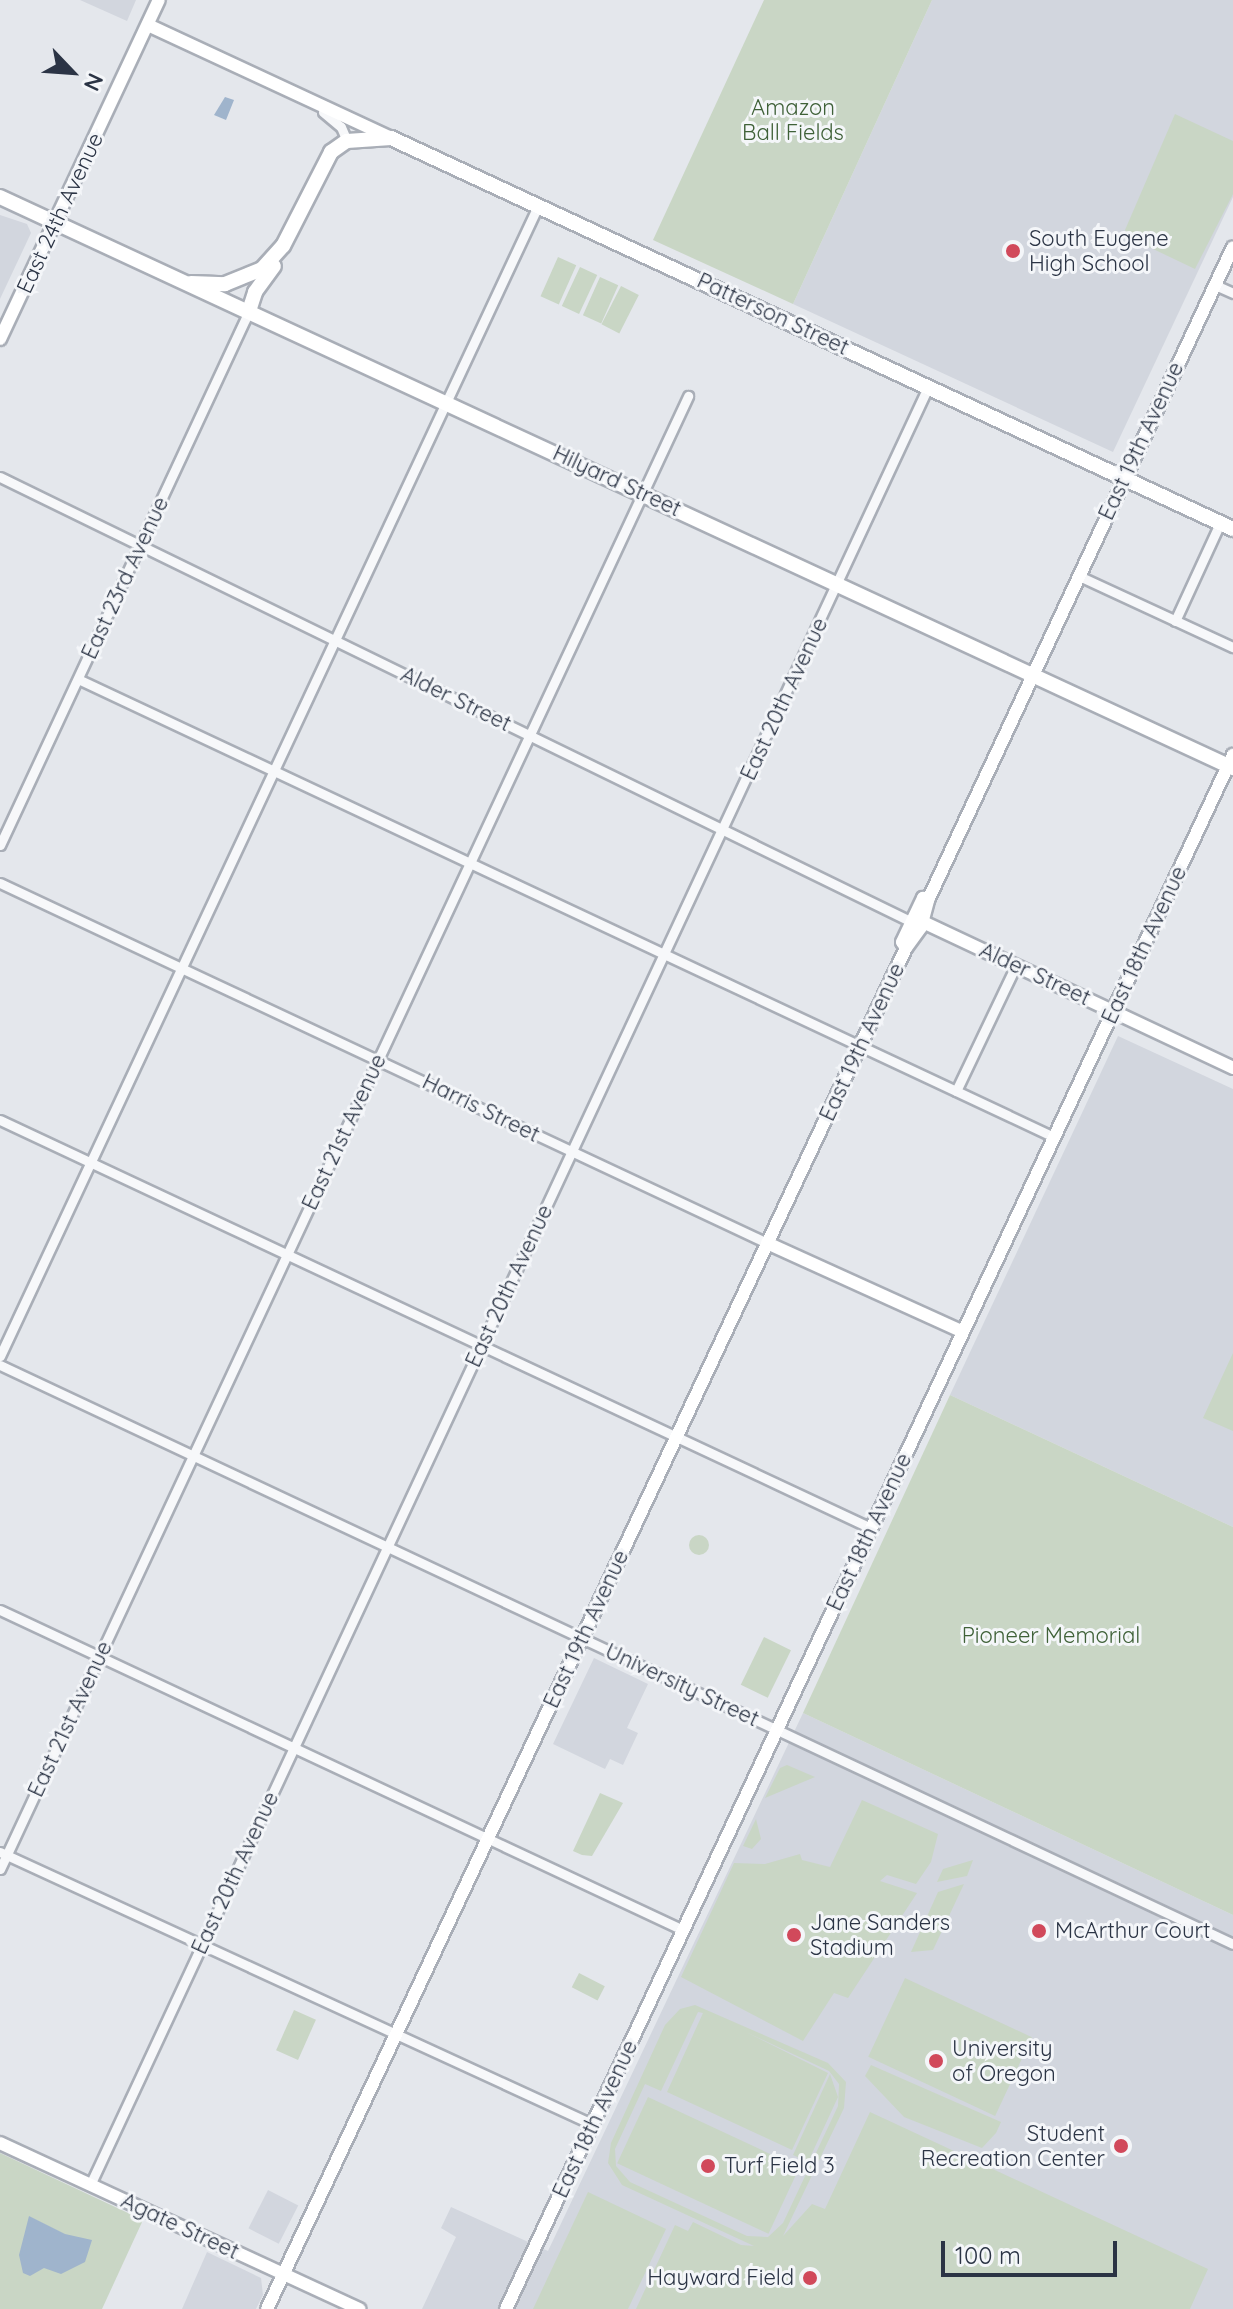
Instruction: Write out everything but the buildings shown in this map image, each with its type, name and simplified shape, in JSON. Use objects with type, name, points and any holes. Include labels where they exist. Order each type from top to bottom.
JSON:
[{"type":"main road","points":[[249,311],[321,164],[347,141],[391,138]]},
{"type":"main road","name":"Patterson Street","points":[[391,138],[1227,526]]},
{"type":"main road","name":"Hilyard Street","points":[[0,197],[57,220],[1033,675],[1231,763]]},
{"type":"main road","points":[[191,283],[225,284],[252,277],[283,246]]},
{"type":"street","name":"East 24th Avenue","points":[[0,339],[159,0]]},
{"type":"street","name":"Patterson Street","points":[[148,25],[391,138]]},
{"type":"street","name":"Patterson Street","points":[[312,101],[341,127],[347,141]]},
{"type":"street","points":[[0,1356],[538,206]]},
{"type":"street","name":"East 19th Avenue","points":[[267,2309],[1233,247]]},
{"type":"street","points":[[1215,285],[1233,293]]},
{"type":"street","name":"East 23rd Avenue","points":[[0,845],[249,311]]},
{"type":"street","name":"East 20th Avenue","points":[[90,2185],[928,387]]},
{"type":"street","name":"East 21st Avenue","points":[[0,1869],[3,1854],[99,1657],[688,396]]},
{"type":"street","name":"Alder Street","points":[[0,477],[861,897],[1016,965],[1233,1068]]},
{"type":"street","points":[[1175,621],[1227,526]]},
{"type":"street","points":[[1079,576],[1233,647]]},
{"type":"street","points":[[78,679],[1054,1137]]},
{"type":"street","name":"East 18th Avenue","points":[[506,2309],[1231,763]]},
{"type":"street","name":"Harris Street","points":[[0,883],[963,1332]]},
{"type":"street","points":[[956,1091],[1016,965]]},
{"type":"street","points":[[0,1120],[871,1528]]},
{"type":"street","name":"University Street","points":[[0,1365],[1233,1944]]},
{"type":"street","points":[[0,1610],[683,1930]]},
{"type":"street","points":[[3,1854],[203,1942],[592,2124]]},
{"type":"street","name":"Agate Street","points":[[0,2143],[360,2309]]},
{"type":"shaded area","points":[[80,0],[136,0],[127,21]]},
{"type":"shaded area","name":"South Eugene High School","points":[[932,0],[1233,0],[1233,197],[1113,452],[793,304]]},
{"type":"shaded area","points":[[0,215],[27,224],[31,233],[0,299]]},
{"type":"shaded area","points":[[1118,1036],[1233,1089],[1233,1527],[950,1395]]},
{"type":"shaded area","points":[[594,1658],[648,1684],[627,1728],[638,1733],[623,1765],[610,1759],[605,1769],[553,1744]]},
{"type":"shaded area","name":"University of Oregon","points":[[803,1713],[1233,1915],[1233,2309],[422,2309],[456,2237],[441,2228],[451,2207],[548,2251]]},
{"type":"shaded area","points":[[268,2190],[298,2205],[279,2244],[248,2228]]},
{"type":"shaded area","points":[[207,2252],[261,2278],[263,2295],[256,2309],[182,2309]]},
{"type":"green space","name":"Amazon Ball Fields","points":[[764,0],[932,0],[793,304],[653,240]]},
{"type":"green space","points":[[1175,114],[1233,141],[1233,194],[1195,269],[1128,237],[1125,230]]},
{"type":"green space","points":[[558,257],[576,265],[559,304],[541,296]]},
{"type":"green space","points":[[580,267],[597,275],[579,314],[562,306]]},
{"type":"green space","points":[[600,277],[618,285],[601,324],[583,315]]},
{"type":"green space","points":[[621,286],[639,295],[619,333],[601,324]]},
{"type":"green space","points":[[1233,1353],[1233,1431],[1203,1418]]},
{"type":"green space","name":"Pioneer Memorial","points":[[950,1395],[1233,1527],[1233,1915],[803,1713]]},
{"type":"green space","points":[[699,1535],[706,1538],[709,1545],[706,1552],[699,1555],[692,1552],[689,1545],[692,1538]]},
{"type":"green space","points":[[764,1637],[791,1650],[768,1698],[741,1685]]},
{"type":"green space","points":[[787,1765],[815,1777],[765,1798],[780,1768]]},
{"type":"green space","points":[[600,1793],[623,1803],[592,1856],[582,1855],[573,1851]]},
{"type":"green space","name":"Jane Sanders Stadium","points":[[862,1800],[938,1834],[931,1862],[916,1884],[887,1875],[880,1881],[917,1893],[848,1998],[834,1993],[803,2041],[681,1977],[734,1863],[765,1864],[800,1854],[802,1860],[830,1867]]},
{"type":"green space","points":[[756,1819],[761,1839],[752,1849],[743,1846]]},
{"type":"green space","points":[[973,1860],[967,1876],[937,1882],[943,1869]]},
{"type":"green space","points":[[964,1884],[933,1950],[911,1952],[938,1892]]},
{"type":"green space","points":[[579,1973],[605,1986],[598,2000],[572,1987]]},
{"type":"green space","points":[[905,1978],[1032,2037],[995,2116],[868,2057]]},
{"type":"green space","points":[[695,2005],[828,2063],[846,2082],[844,2108],[783,2236],[812,2204],[825,2209],[870,2112],[1208,2269],[1190,2309],[636,2309],[675,2225],[688,2231],[693,2222],[741,2245],[754,2246],[622,2185],[608,2163],[611,2143],[665,2025],[680,2009]],"holes":[[[698,2012],[703,2013],[667,2092],[792,2150],[828,2073],[746,2032],[829,2071],[839,2084],[838,2106],[783,2223],[768,2237],[747,2236],[630,2182],[616,2166],[615,2149],[645,2084],[661,2091]]]},
{"type":"green space","points":[[294,2010],[316,2020],[298,2060],[276,2050]]},
{"type":"green space","points":[[871,2065],[1001,2122],[996,2133],[982,2148],[904,2117],[865,2076]]},
{"type":"green space","points":[[830,2074],[838,2097],[808,2162],[793,2155]]},
{"type":"green space","name":"Turf Field 3","points":[[648,2097],[799,2168],[769,2234],[617,2163]]},
{"type":"green space","points":[[0,2153],[143,2220],[102,2309],[0,2309]]},
{"type":"green space","points":[[588,2192],[666,2229],[628,2309],[533,2309]]},
{"type":"water","points":[[225,97],[234,100],[226,120],[214,115]]},
{"type":"water","points":[[29,2216],[65,2234],[92,2240],[85,2262],[61,2274],[44,2268],[30,2276],[23,2273],[19,2255]]},
{"type":"place","name":"South Eugene High School","points":[[1013,251]]},
{"type":"place","name":"McArthur Court","points":[[1039,1931]]},
{"type":"place","name":"Jane Sanders Stadium","points":[[794,1935]]},
{"type":"place","name":"University of Oregon","points":[[936,2061]]},
{"type":"place","name":"Student Recreation Center","points":[[1121,2146]]},
{"type":"place","name":"Turf Field 3","points":[[708,2166]]},
{"type":"place","name":"Hayward Field","points":[[810,2278]]}]
